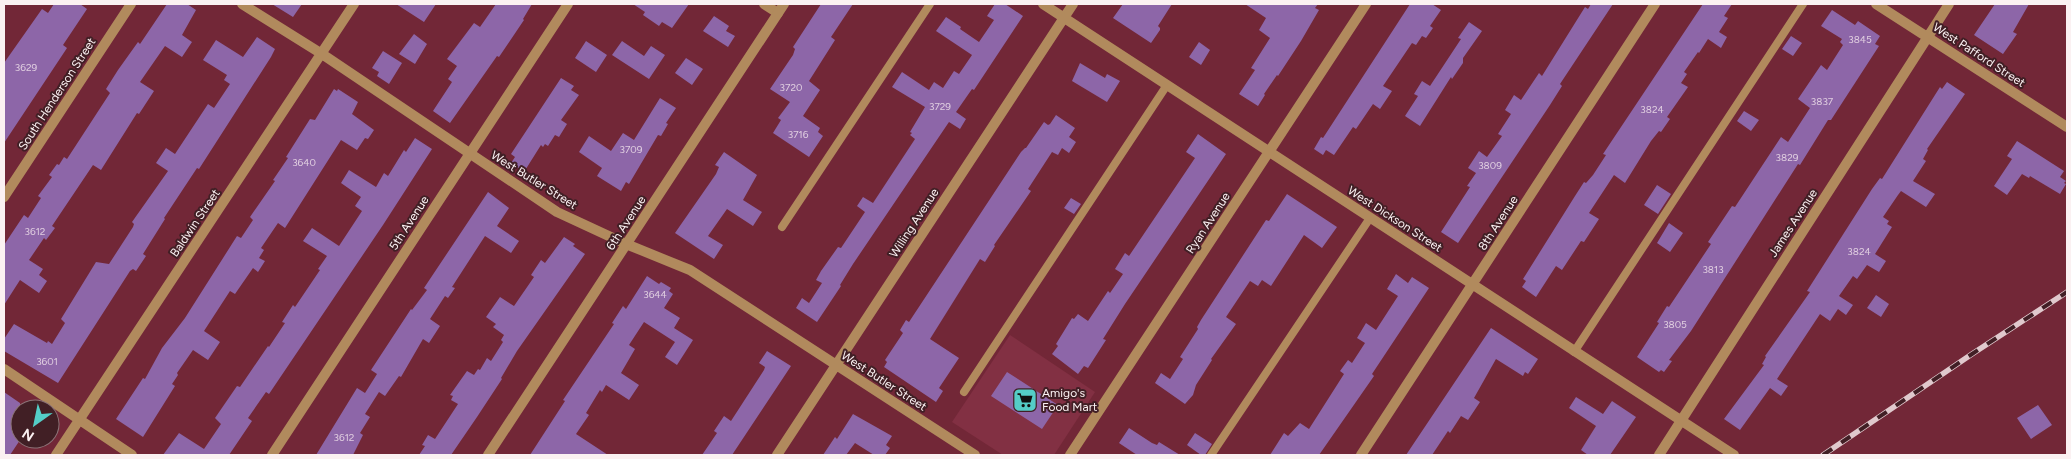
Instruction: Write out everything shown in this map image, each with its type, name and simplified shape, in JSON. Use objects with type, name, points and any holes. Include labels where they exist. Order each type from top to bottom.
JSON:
[{"type":"street","name":"South Henderson Street","points":[[4,197],[131,4]]},
{"type":"street","name":"West Butler Street","points":[[242,4],[322,54],[557,212],[626,244],[690,270],[975,455]]},
{"type":"street","name":"Baldwin Street","points":[[56,455],[354,4]]},
{"type":"street","name":"5th Avenue","points":[[272,455],[568,4]]},
{"type":"street","points":[[764,4],[778,13]]},
{"type":"street","name":"6th Avenue","points":[[488,455],[784,4]]},
{"type":"street","name":"West Dickson Street","points":[[1043,4],[1734,455]]},
{"type":"street","name":"Willing Avenue","points":[[777,455],[1073,4]]},
{"type":"street","name":"Ryan Avenue","points":[[1070,455],[1366,4]]},
{"type":"street","name":"8th Avenue","points":[[1361,455],[1656,4]]},
{"type":"street","name":"West Pafford Street","points":[[1876,4],[2067,127]]},
{"type":"street","name":"James Avenue","points":[[1658,455],[1949,4]]},
{"type":"street","points":[[4,369],[132,455]]},
{"type":"lane","points":[[782,226],[930,4]]},
{"type":"lane","points":[[1574,352],[1803,4]]},
{"type":"lane","points":[[964,392],[1167,85]]},
{"type":"lane","points":[[1211,455],[1370,218]]},
{"type":"shaded area","points":[[1010,335],[1095,392],[1054,455],[1003,455],[952,422]]},
{"type":"building","points":[[54,4],[80,4],[87,9],[63,45],[67,48],[4,143],[4,63],[42,9],[48,13]]},
{"type":"building","points":[[167,4],[187,4],[196,10],[182,35],[192,42],[182,57],[165,46],[140,82],[154,91],[139,114],[137,113],[101,170],[93,165],[52,226],[55,228],[46,240],[44,238],[29,260],[43,269],[39,275],[47,281],[39,293],[20,280],[4,305],[4,245],[24,215],[28,218],[41,198],[38,196],[52,177],[49,175],[64,157],[67,159],[110,93],[106,89],[118,70],[138,42],[140,44]]},
{"type":"building","points":[[272,4],[302,4],[293,17]]},
{"type":"building","points":[[396,4],[436,4],[424,22]]},
{"type":"building","points":[[496,4],[532,4],[524,20],[499,57],[497,56],[450,123],[433,111],[452,82],[448,79],[457,66],[447,59],[474,23],[480,27]]},
{"type":"building","points":[[633,4],[689,4],[672,28],[662,22],[659,26],[643,15],[645,12]]},
{"type":"building","points":[[821,4],[853,4],[831,37],[835,40],[809,81],[820,90],[803,116],[820,128],[818,132],[823,136],[809,157],[773,133],[781,120],[778,118],[790,102],[770,89],[793,55],[795,49],[793,47]]},
{"type":"building","points":[[995,4],[1005,4],[1023,16],[974,90],[972,89],[956,112],[966,119],[960,129],[949,122],[853,264],[817,322],[796,308],[802,298],[809,303],[822,283],[816,280],[821,271],[838,247],[841,248],[865,212],[857,206],[863,197],[873,203],[915,139],[910,135],[912,133],[910,132],[925,107],[892,87],[902,72],[929,90],[934,82],[943,88],[954,71],[959,74],[972,55],[936,31],[946,17],[979,42],[994,20],[987,16]]},
{"type":"building","points":[[1123,4],[1172,4],[1158,26],[1160,30],[1151,43],[1113,18]]},
{"type":"building","points":[[1245,4],[1318,4],[1315,8],[1319,10],[1258,106],[1239,94],[1255,70],[1251,68],[1270,38],[1259,30],[1266,18]]},
{"type":"building","points":[[1410,4],[1432,4],[1441,10],[1430,26],[1433,28],[1426,38],[1422,36],[1416,45],[1412,43],[1383,86],[1392,91],[1380,109],[1373,104],[1356,129],[1353,127],[1334,155],[1326,150],[1323,155],[1314,149]]},
{"type":"building","points":[[1591,4],[1613,4],[1560,84],[1562,86],[1550,105],[1458,243],[1441,232],[1470,187],[1467,186],[1476,173],[1468,168],[1479,151],[1487,157],[1502,136],[1498,134],[1511,114],[1505,110],[1514,95],[1521,100],[1539,73],[1542,76],[1585,7],[1588,9]]},
{"type":"building","points":[[1703,4],[1732,4],[1724,16],[1728,18],[1719,32],[1727,37],[1721,48],[1708,39],[1698,52],[1684,72],[1687,74],[1681,83],[1688,87],[1667,117],[1670,119],[1661,132],[1659,131],[1651,141],[1625,183],[1614,175],[1589,213],[1599,219],[1584,242],[1581,241],[1562,270],[1556,266],[1536,297],[1522,287],[1526,281],[1523,279],[1584,182],[1586,183],[1593,175],[1606,155],[1603,154]]},
{"type":"building","points":[[1995,4],[2029,4],[2013,32],[2017,34],[2003,54],[1974,35]]},
{"type":"building","points":[[1832,10],[1855,25],[1858,21],[1880,36],[1875,44],[1879,46],[1831,120],[1828,120],[1800,165],[1798,164],[1691,331],[1669,360],[1672,361],[1664,372],[1661,370],[1659,372],[1637,357],[1659,323],[1657,322],[1667,306],[1669,307],[1711,244],[1708,242],[1732,206],[1735,207],[1781,137],[1788,142],[1810,108],[1798,99],[1821,65],[1827,70],[1843,45],[1840,42],[1842,39],[1821,26]]},
{"type":"building","points":[[714,16],[729,26],[726,31],[735,36],[728,47],[703,31]]},
{"type":"building","points":[[1469,22],[1482,31],[1463,58],[1463,63],[1452,79],[1451,77],[1420,126],[1405,116],[1418,96],[1414,94],[1422,81],[1430,86],[1461,39],[1458,38]]},
{"type":"building","points":[[414,34],[427,44],[415,64],[399,54]]},
{"type":"building","points":[[1791,36],[1802,43],[1793,56],[1782,49]]},
{"type":"building","points":[[257,37],[275,49],[271,57],[199,169],[197,168],[164,218],[143,254],[146,256],[136,271],[133,269],[130,271],[58,383],[4,351],[4,339],[14,324],[52,344],[65,323],[61,319],[96,262],[109,264],[133,227],[134,224],[132,222],[168,171],[156,163],[166,148],[175,154],[208,104],[214,108],[230,84],[224,80],[227,75],[203,60],[216,40],[243,57]]},
{"type":"building","points":[[586,41],[607,55],[596,72],[575,58]]},
{"type":"building","points":[[622,41],[644,56],[651,46],[665,55],[649,79],[612,55]]},
{"type":"building","points":[[1199,42],[1210,50],[1201,65],[1189,57]]},
{"type":"building","points":[[383,51],[402,63],[389,84],[377,76],[379,72],[372,68]]},
{"type":"building","points":[[686,58],[703,69],[692,85],[675,73]]},
{"type":"building","points":[[1080,63],[1105,78],[1107,74],[1120,81],[1107,102],[1072,81]]},
{"type":"building","points":[[561,78],[574,86],[571,90],[579,95],[561,120],[567,124],[559,137],[555,135],[548,146],[545,144],[543,147],[541,145],[524,172],[511,163],[515,157],[511,154]]},
{"type":"building","points":[[1947,82],[1965,94],[1927,149],[1923,159],[1926,161],[1913,181],[1935,194],[1926,207],[1901,191],[1883,217],[1889,221],[1887,224],[1892,227],[1875,254],[1886,261],[1879,272],[1867,265],[1857,279],[1853,276],[1839,296],[1853,305],[1846,315],[1838,309],[1830,321],[1820,314],[1777,379],[1788,386],[1781,396],[1770,388],[1740,430],[1724,419],[1764,365],[1762,364],[1765,356],[1810,292],[1807,291],[1872,189],[1880,178],[1882,179],[1940,87],[1942,89]]},
{"type":"building","points":[[334,89],[337,91],[338,89],[358,102],[352,114],[374,130],[368,139],[365,138],[357,150],[341,140],[285,228],[278,223],[261,248],[264,250],[259,258],[265,261],[258,272],[253,268],[235,294],[230,291],[204,331],[220,342],[208,360],[193,350],[177,373],[178,375],[172,384],[175,386],[143,437],[116,419],[143,378],[145,379],[162,348],[185,318],[237,236],[241,238],[253,220],[250,217],[275,181],[273,180],[288,158],[286,157],[310,119],[315,120]]},
{"type":"building","points":[[660,98],[676,108],[666,123],[668,124],[661,136],[658,135],[629,184],[626,182],[621,191],[597,176],[602,168],[579,152],[589,136],[611,151],[623,133],[634,140]]},
{"type":"building","points":[[1744,111],[1759,120],[1751,131],[1737,121]]},
{"type":"building","points":[[1056,115],[1075,128],[1069,137],[1076,142],[1069,153],[1062,148],[1058,155],[1052,152],[1028,189],[1031,191],[994,245],[985,262],[980,259],[930,339],[959,358],[939,388],[943,391],[936,402],[884,367],[887,362],[885,360],[903,333],[900,330],[906,320],[909,322],[1021,152],[1026,148],[1044,122],[1048,125],[1050,124]]},
{"type":"building","points":[[1198,134],[1226,154],[1125,304],[1103,339],[1106,340],[1088,368],[1084,366],[1078,374],[1052,354],[1058,346],[1056,344],[1072,318],[1074,319],[1078,314],[1088,321],[1108,291],[1110,293],[1123,274],[1115,269],[1125,253],[1129,256],[1195,158],[1186,152]]},
{"type":"building","points":[[415,138],[432,149],[269,394],[266,392],[248,418],[252,421],[229,455],[163,455],[179,433],[204,449],[221,424],[215,418],[237,386],[240,387],[269,347],[285,323],[282,322],[293,305],[295,307],[320,270],[318,269],[327,256],[303,241],[312,228],[339,246],[362,211],[355,206],[361,197],[341,183],[349,170],[376,187],[384,173],[388,176],[404,150],[406,152]]},
{"type":"building","points":[[2017,141],[2064,171],[2060,177],[2066,181],[2064,183],[2066,184],[2060,194],[2030,176],[2029,178],[2022,174],[2007,195],[1994,186],[2012,159],[2007,156]]},
{"type":"building","points":[[724,152],[757,175],[743,200],[762,212],[753,226],[727,209],[708,236],[723,245],[714,259],[675,233],[716,174],[719,167],[715,165]]},
{"type":"building","points":[[1657,185],[1671,194],[1658,214],[1644,205]]},
{"type":"building","points":[[488,192],[509,208],[497,226],[519,241],[511,253],[485,236],[452,287],[455,288],[448,298],[445,296],[430,319],[440,326],[429,343],[423,339],[401,377],[399,376],[385,396],[379,392],[365,414],[370,417],[360,433],[363,435],[353,455],[316,455],[357,388],[365,393],[377,374],[371,370],[411,309],[427,290],[424,288]]},
{"type":"building","points":[[1287,194],[1337,227],[1322,248],[1304,235],[1271,286],[1262,280],[1258,286],[1250,281],[1226,317],[1236,324],[1211,359],[1196,385],[1193,395],[1185,404],[1155,383],[1161,373],[1170,379],[1183,359],[1180,357],[1198,329],[1197,327],[1201,320],[1266,220],[1269,221]]},
{"type":"building","points":[[1071,198],[1081,204],[1074,214],[1064,208]]},
{"type":"building","points":[[1669,223],[1683,233],[1670,252],[1657,243]]},
{"type":"building","points":[[564,237],[585,254],[517,351],[502,379],[477,417],[451,455],[419,455],[425,446],[422,445],[428,435],[435,439],[458,404],[451,400],[453,396],[450,395],[467,371],[474,375],[478,369],[480,370],[487,358],[491,361],[503,342],[501,340],[504,335],[493,327],[496,324],[486,317],[500,297],[514,306],[534,277],[531,275],[541,260],[545,263]]},
{"type":"building","points":[[1396,274],[1408,283],[1412,277],[1429,288],[1372,374],[1374,376],[1319,455],[1270,455],[1284,433],[1288,436],[1300,423],[1309,429],[1344,374],[1340,371],[1348,360],[1352,363],[1365,343],[1357,338],[1366,323],[1376,330],[1398,296],[1387,289]]},
{"type":"building","points":[[647,276],[659,284],[661,282],[671,288],[669,291],[673,294],[664,308],[680,318],[674,328],[693,340],[677,365],[665,357],[675,342],[644,322],[629,345],[635,349],[621,373],[639,385],[629,400],[606,385],[602,392],[600,390],[586,413],[589,415],[576,434],[608,455],[530,455],[565,401],[563,400],[614,324],[612,323],[623,306],[626,309]]},
{"type":"building","points":[[1876,295],[1889,304],[1881,317],[1867,308]]},
{"type":"building","points":[[1491,328],[1538,359],[1528,374],[1525,372],[1523,376],[1496,359],[1474,398],[1480,402],[1468,420],[1461,416],[1432,455],[1406,455]]},
{"type":"building","points":[[767,351],[791,366],[732,455],[702,455],[717,433],[714,431],[724,416],[731,421],[764,370],[765,367],[759,363]]},
{"type":"building","name":"Amigo's Food Mart","points":[[1007,372],[1058,405],[1042,429],[991,396]]},
{"type":"building","points":[[4,392],[14,399],[10,399],[10,449],[14,449],[10,455],[4,455]]},
{"type":"building","points":[[1576,397],[1603,414],[1612,401],[1636,417],[1610,455],[1588,455],[1581,450],[1596,426],[1569,408]]},
{"type":"building","points":[[2038,405],[2052,425],[2031,439],[2017,418]]},
{"type":"building","points":[[853,414],[892,436],[886,445],[890,448],[885,455],[874,455],[855,443],[846,455],[823,455],[835,437],[837,439]]},
{"type":"building","points":[[1129,428],[1152,443],[1157,445],[1159,442],[1180,455],[1137,455],[1119,443]]},
{"type":"building","points":[[1195,433],[1212,444],[1205,455],[1201,455],[1187,445]]},
{"type":"railway","points":[[1823,455],[2067,292]]},
{"type":"place","name":"Amigo's Food Mart","points":[[1025,400]]}]
